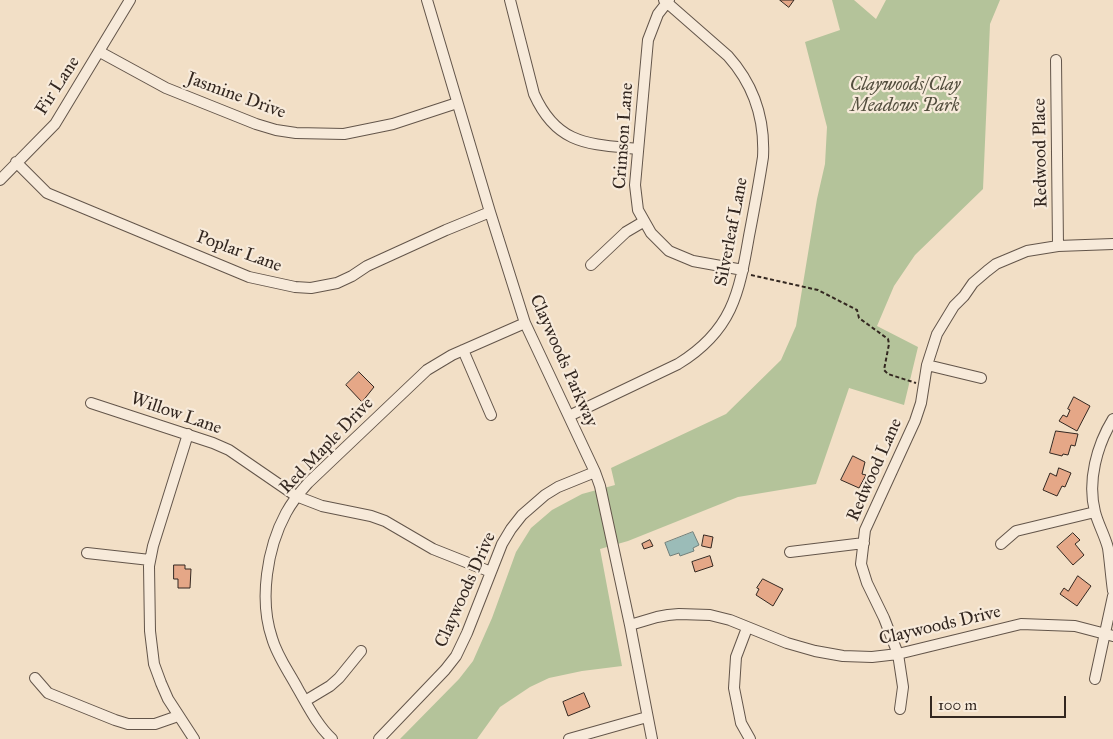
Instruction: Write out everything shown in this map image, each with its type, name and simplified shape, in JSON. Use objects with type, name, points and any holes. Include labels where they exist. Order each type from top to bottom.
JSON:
[{"type":"street","name":"Fir Lane","points":[[0,180],[55,124],[130,0]]},
{"type":"street","name":"Claywoods Parkway","points":[[427,0],[525,323],[600,486],[652,739]]},
{"type":"street","points":[[510,0],[534,94],[540,108],[548,119],[566,135],[592,145],[638,149]]},
{"type":"street","name":"Crimson Lane","points":[[667,1],[658,14],[648,40],[635,197],[643,222],[660,243],[680,256],[693,261],[743,270]]},
{"type":"street","name":"Silverleaf Lane","points":[[569,416],[678,364],[705,345],[721,326],[734,304],[743,270],[763,157],[764,140],[759,108],[752,91],[728,56],[667,1]]},
{"type":"street","name":"Jasmine Drive","points":[[100,52],[166,88],[256,124],[296,133],[344,134],[393,124],[457,102]]},
{"type":"street","name":"Redwood Place","points":[[1056,60],[1058,246]]},
{"type":"street","name":"Poplar Lane","points":[[16,162],[47,193],[249,276],[295,287],[311,288],[337,283],[367,266],[490,212]]},
{"type":"street","points":[[591,265],[626,232],[643,222]]},
{"type":"street","name":"Redwood Lane","points":[[900,709],[903,687],[898,654],[884,618],[868,587],[861,564],[865,530],[915,421],[921,403],[927,366],[938,334],[954,306],[973,283],[996,264],[1027,251],[1058,246],[1113,244]]},
{"type":"street","name":"Red Maple Drive","points":[[332,739],[318,723],[278,655],[272,638],[266,606],[266,594],[272,547],[282,520],[296,496],[315,476],[427,370],[441,360],[525,323]]},
{"type":"street","points":[[463,350],[491,415]]},
{"type":"street","points":[[927,366],[981,378]]},
{"type":"street","name":"Willow Lane","points":[[91,403],[213,442],[229,450],[296,496],[322,506],[371,516],[385,521],[433,549],[491,572]]},
{"type":"street","points":[[1111,425],[1100,444],[1093,478],[1092,494],[1095,512],[1108,546],[1113,590]]},
{"type":"street","points":[[188,434],[150,560],[150,631],[154,664],[161,683],[178,716],[194,739]]},
{"type":"street","name":"Claywoods Drive","points":[[379,739],[456,656],[502,544],[511,529],[533,504],[558,487],[595,472]]},
{"type":"street","points":[[1001,544],[1016,531],[1095,512]]},
{"type":"street","points":[[790,552],[864,543]]},
{"type":"street","points":[[87,553],[150,560]]},
{"type":"street","points":[[1095,679],[1109,635],[1113,596]]},
{"type":"street","name":"Claywoods Drive","points":[[630,625],[657,617],[679,614],[710,615],[730,620],[787,643],[816,651],[843,656],[872,657],[898,654],[1021,624],[1075,626],[1109,635]]},
{"type":"street","points":[[747,628],[736,657],[734,688],[741,723],[750,739]]},
{"type":"street","points":[[305,701],[330,686],[339,678],[361,651]]},
{"type":"street","points":[[35,678],[48,692],[128,724],[155,724],[178,716]]},
{"type":"street","points":[[569,739],[647,717]]},
{"type":"path","points":[[743,270],[754,277],[818,290],[857,310],[859,318],[888,339],[884,370],[894,376],[924,385]]},
{"type":"green space","name":"Claywoods/Clay Meadows Park","points":[[832,0],[854,0],[876,19],[886,0],[1000,0],[990,24],[983,189],[915,255],[894,286],[877,326],[918,347],[904,405],[849,388],[816,484],[738,497],[628,541],[600,549],[622,666],[582,671],[549,678],[530,687],[500,707],[477,739],[400,739],[459,679],[473,661],[492,618],[516,552],[531,528],[552,510],[582,494],[615,485],[611,468],[726,414],[781,360],[796,326],[817,199],[825,164],[827,127],[805,42],[840,30]]},
{"type":"water","points":[[693,532],[699,545],[693,548],[694,551],[680,556],[679,553],[670,556],[665,543]]},
{"type":"building","points":[[780,0],[794,0],[789,7]]},
{"type":"building","points":[[359,372],[374,387],[362,402],[346,385]]},
{"type":"building","points":[[1074,397],[1090,406],[1077,431],[1059,421],[1063,415],[1067,417],[1070,410],[1068,409]]},
{"type":"building","points":[[1056,431],[1078,434],[1075,446],[1071,445],[1068,455],[1063,454],[1062,456],[1050,453]]},
{"type":"building","points":[[853,456],[865,462],[862,474],[866,475],[859,488],[841,480]]},
{"type":"building","points":[[1059,468],[1071,473],[1065,487],[1062,486],[1057,496],[1043,490],[1050,473],[1056,476]]},
{"type":"building","points":[[1073,533],[1080,540],[1075,544],[1084,555],[1073,565],[1057,547]]},
{"type":"building","points":[[704,535],[713,537],[711,548],[702,546]]},
{"type":"building","points":[[650,540],[653,546],[644,549],[642,544]]},
{"type":"building","points":[[710,556],[713,566],[695,572],[692,562]]},
{"type":"building","points":[[174,565],[185,565],[185,569],[191,569],[190,588],[178,588],[178,579],[174,579]]},
{"type":"building","points":[[1078,576],[1091,586],[1077,606],[1060,594],[1064,588],[1068,591]]},
{"type":"building","points":[[763,579],[783,589],[773,606],[756,595],[759,589],[757,588]]},
{"type":"building","points":[[584,693],[590,707],[568,716],[563,702]]}]
